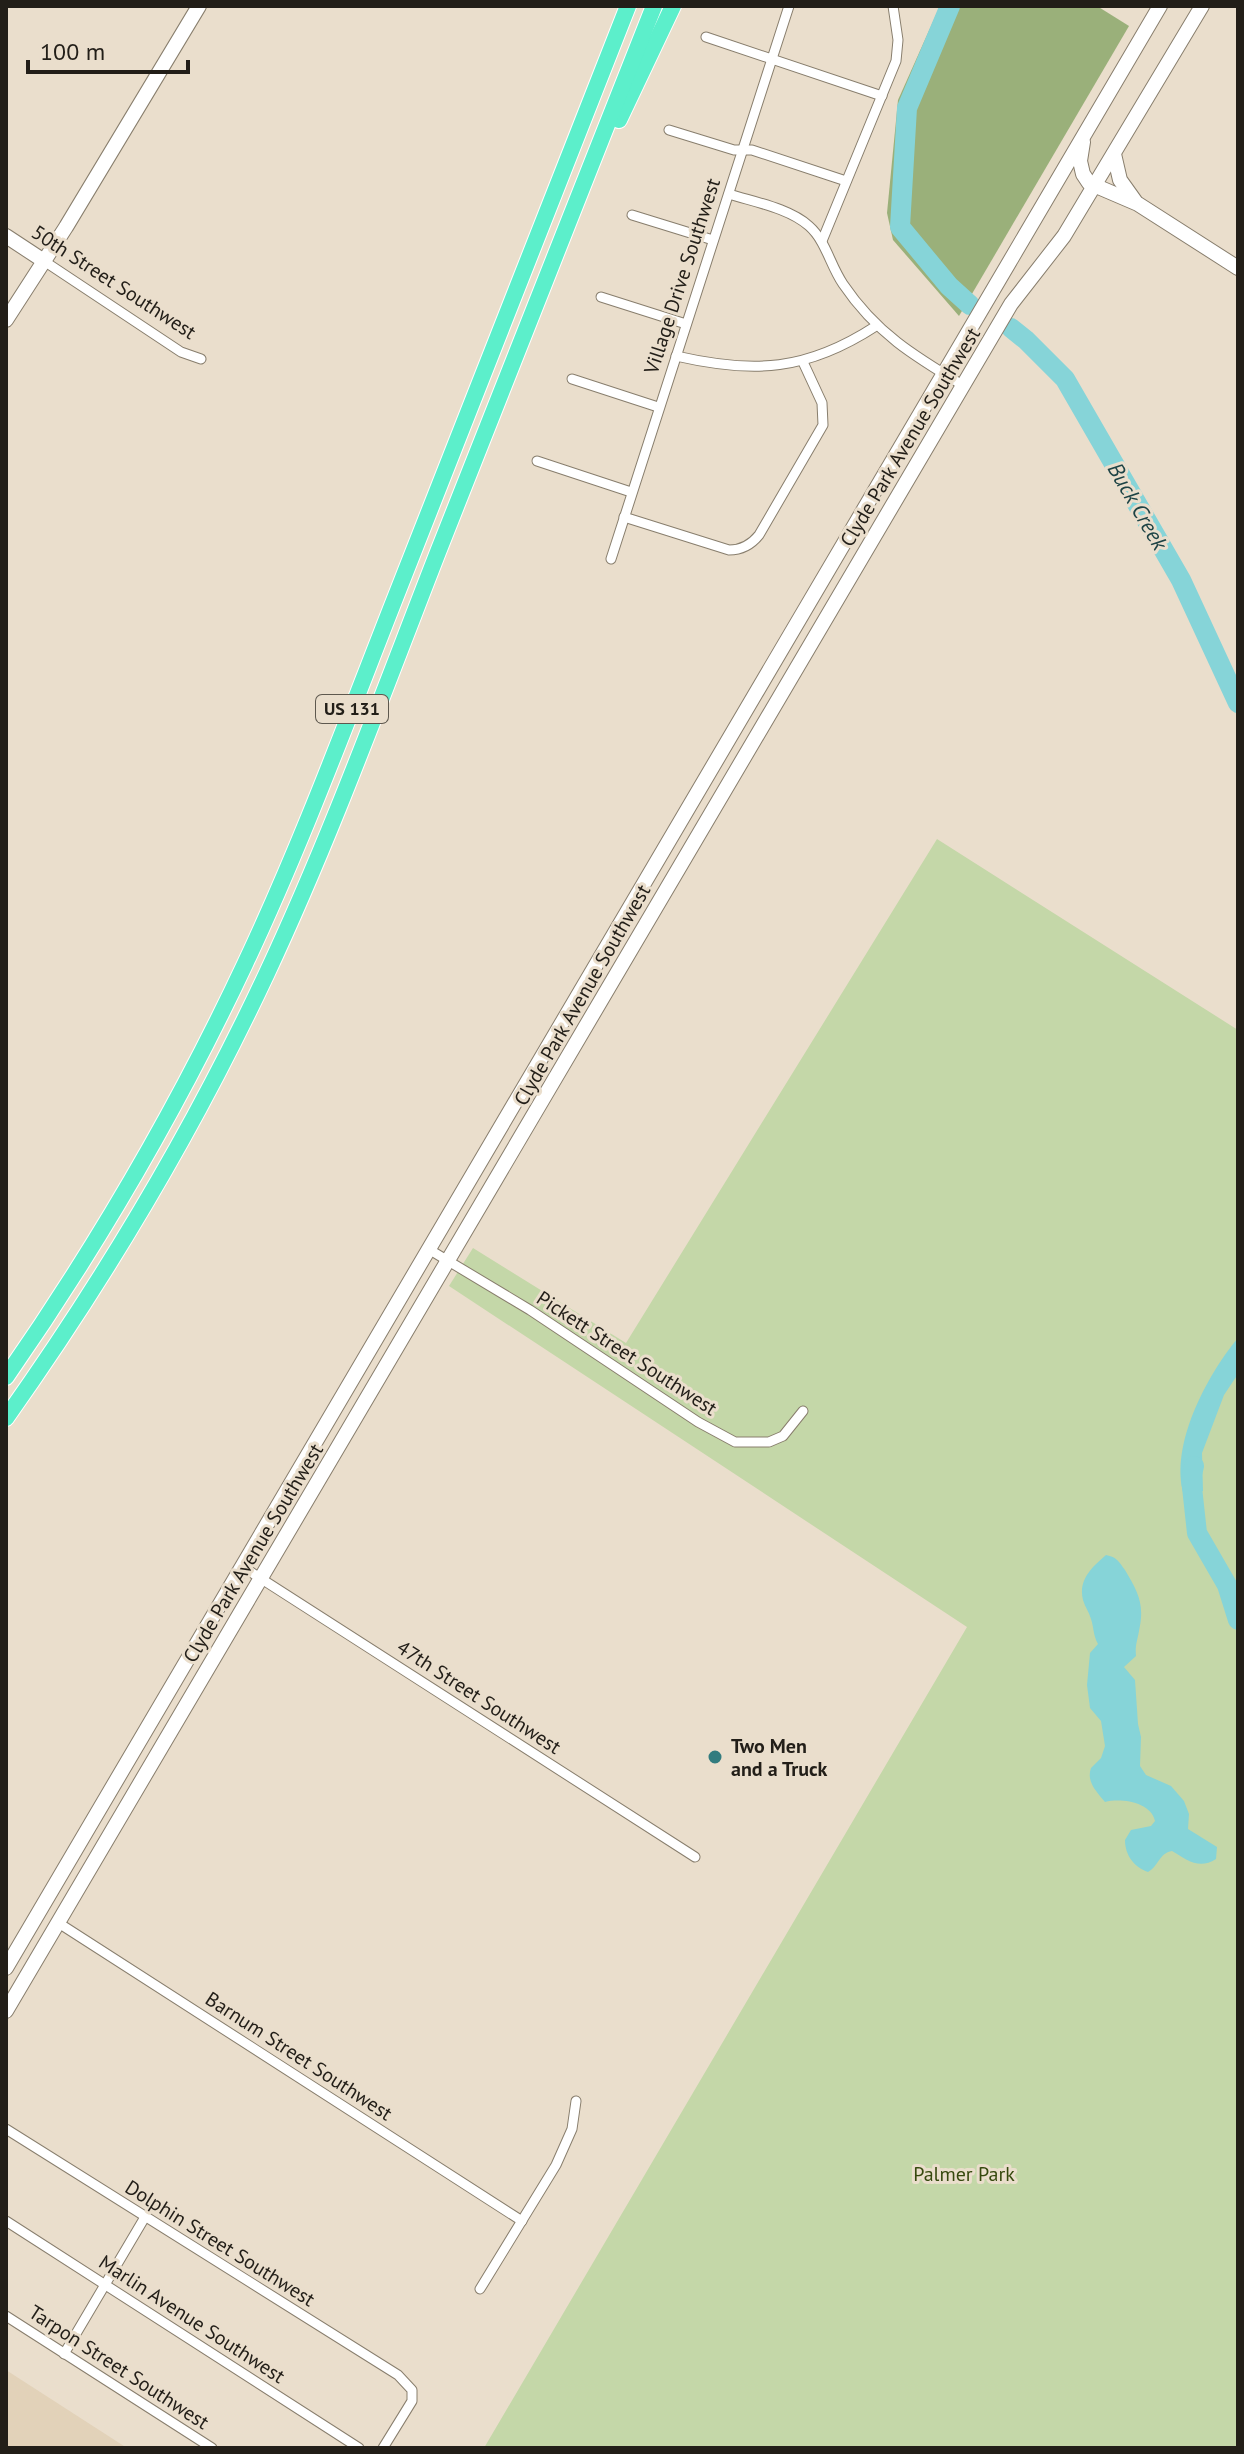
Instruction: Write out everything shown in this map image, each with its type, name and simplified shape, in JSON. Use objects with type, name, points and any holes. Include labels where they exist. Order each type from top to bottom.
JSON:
[{"type":"highway","points":[[592,96],[621,6]]},
{"type":"highway","name":"US 131","points":[[6,1377],[71,1280],[142,1163],[199,1058],[252,950],[326,776],[628,6]]},
{"type":"highway","name":"US 131","points":[[6,1418],[79,1312],[162,1175],[267,972],[342,796],[654,6]]},
{"type":"highway","points":[[557,252],[673,6]]},
{"type":"main road","points":[[6,320],[199,6]]},
{"type":"main road","name":"Clyde Park Avenue Southwest","points":[[6,1968],[1160,6]]},
{"type":"main road","name":"Clyde Park Avenue Southwest","points":[[6,2011],[1011,304],[1057,246],[1202,6]]},
{"type":"main road","points":[[1085,131],[1081,166],[1085,178],[1094,187],[1138,204],[1238,268]]},
{"type":"main road","points":[[1114,154],[1122,185],[1138,204]]},
{"type":"main road","name":"50th Street Southwest","points":[[6,236],[44,261]]},
{"type":"main road","points":[[784,648],[802,660]]},
{"type":"main road","points":[[636,900],[655,911]]},
{"type":"main road","points":[[485,1156],[505,1168]]},
{"type":"main road","points":[[132,1798],[125,1796],[121,1787],[137,1746]]},
{"type":"street","name":"Village Drive Southwest","points":[[611,559],[789,6]]},
{"type":"street","points":[[822,241],[896,61],[898,48],[893,6]]},
{"type":"street","points":[[706,37],[882,96]]},
{"type":"street","points":[[669,130],[752,150],[846,181]]},
{"type":"street","points":[[729,194],[795,216],[812,228],[822,241],[840,280],[876,326],[905,351],[964,386]]},
{"type":"street","points":[[632,215],[713,240]]},
{"type":"street","name":"50th Street Southwest","points":[[44,261],[181,352],[201,359]]},
{"type":"street","points":[[601,297],[686,324]]},
{"type":"street","points":[[676,356],[729,367],[803,362],[851,342],[876,326]]},
{"type":"street","points":[[624,517],[729,550],[751,543],[759,535],[823,425],[822,403],[803,362]]},
{"type":"street","points":[[572,379],[658,407]]},
{"type":"street","points":[[537,461],[631,492]]},
{"type":"street","name":"Pickett Street Southwest","points":[[430,1250],[530,1310],[698,1422],[735,1442],[769,1442],[783,1436],[803,1411]]},
{"type":"street","name":"47th Street Southwest","points":[[243,1567],[695,1857]]},
{"type":"street","name":"Barnum Street Southwest","points":[[57,1922],[522,2221]]},
{"type":"street","points":[[480,2289],[568,2141],[576,2101]]},
{"type":"street","name":"Dolphin Street Southwest","points":[[6,2129],[398,2375],[412,2390],[412,2401],[383,2448]]},
{"type":"street","points":[[64,2354],[145,2217]]},
{"type":"street","name":"Marlin Avenue Southwest","points":[[6,2221],[359,2448]]},
{"type":"street","name":"Tarpon Street Southwest","points":[[6,2316],[212,2448]]},
{"type":"shaded area","points":[[6,2370],[127,2448],[6,2448]]},
{"type":"green space","points":[[940,6],[1097,6],[1129,26],[959,316],[893,240],[887,213],[898,100]]},
{"type":"green space","name":"Palmer Park","points":[[937,839],[1238,1030],[1238,2448],[484,2448],[967,1627],[449,1286],[473,1248],[626,1343]]},
{"type":"water","points":[[1238,1338],[1238,1374],[1224,1395],[1202,1453],[1203,1491],[1184,1495],[1181,1476],[1186,1434],[1203,1391]]},
{"type":"water","points":[[1106,1555],[1119,1562],[1125,1570],[1141,1606],[1136,1656],[1124,1667],[1135,1680],[1141,1737],[1140,1766],[1146,1775],[1171,1786],[1184,1801],[1189,1814],[1188,1829],[1217,1847],[1216,1859],[1204,1864],[1172,1851],[1164,1854],[1148,1872],[1138,1867],[1131,1860],[1125,1840],[1131,1830],[1151,1826],[1155,1821],[1152,1815],[1148,1809],[1134,1803],[1105,1802],[1091,1782],[1091,1768],[1101,1758],[1105,1746],[1101,1721],[1090,1708],[1087,1685],[1090,1653],[1098,1644],[1082,1593],[1087,1574]]},
{"type":"waterway","name":"Buck Creek","points":[[950,6],[907,108],[900,227],[949,286],[970,305]]},
{"type":"waterway","name":"Buck Creek","points":[[1011,328],[1065,379],[1181,580],[1238,703]]},
{"type":"waterway","name":"Buck Creek","points":[[1194,1466],[1191,1478],[1197,1533],[1227,1585],[1238,1620]]},
{"type":"place","name":"Two Men and a Truck","points":[[715,1757]]}]
